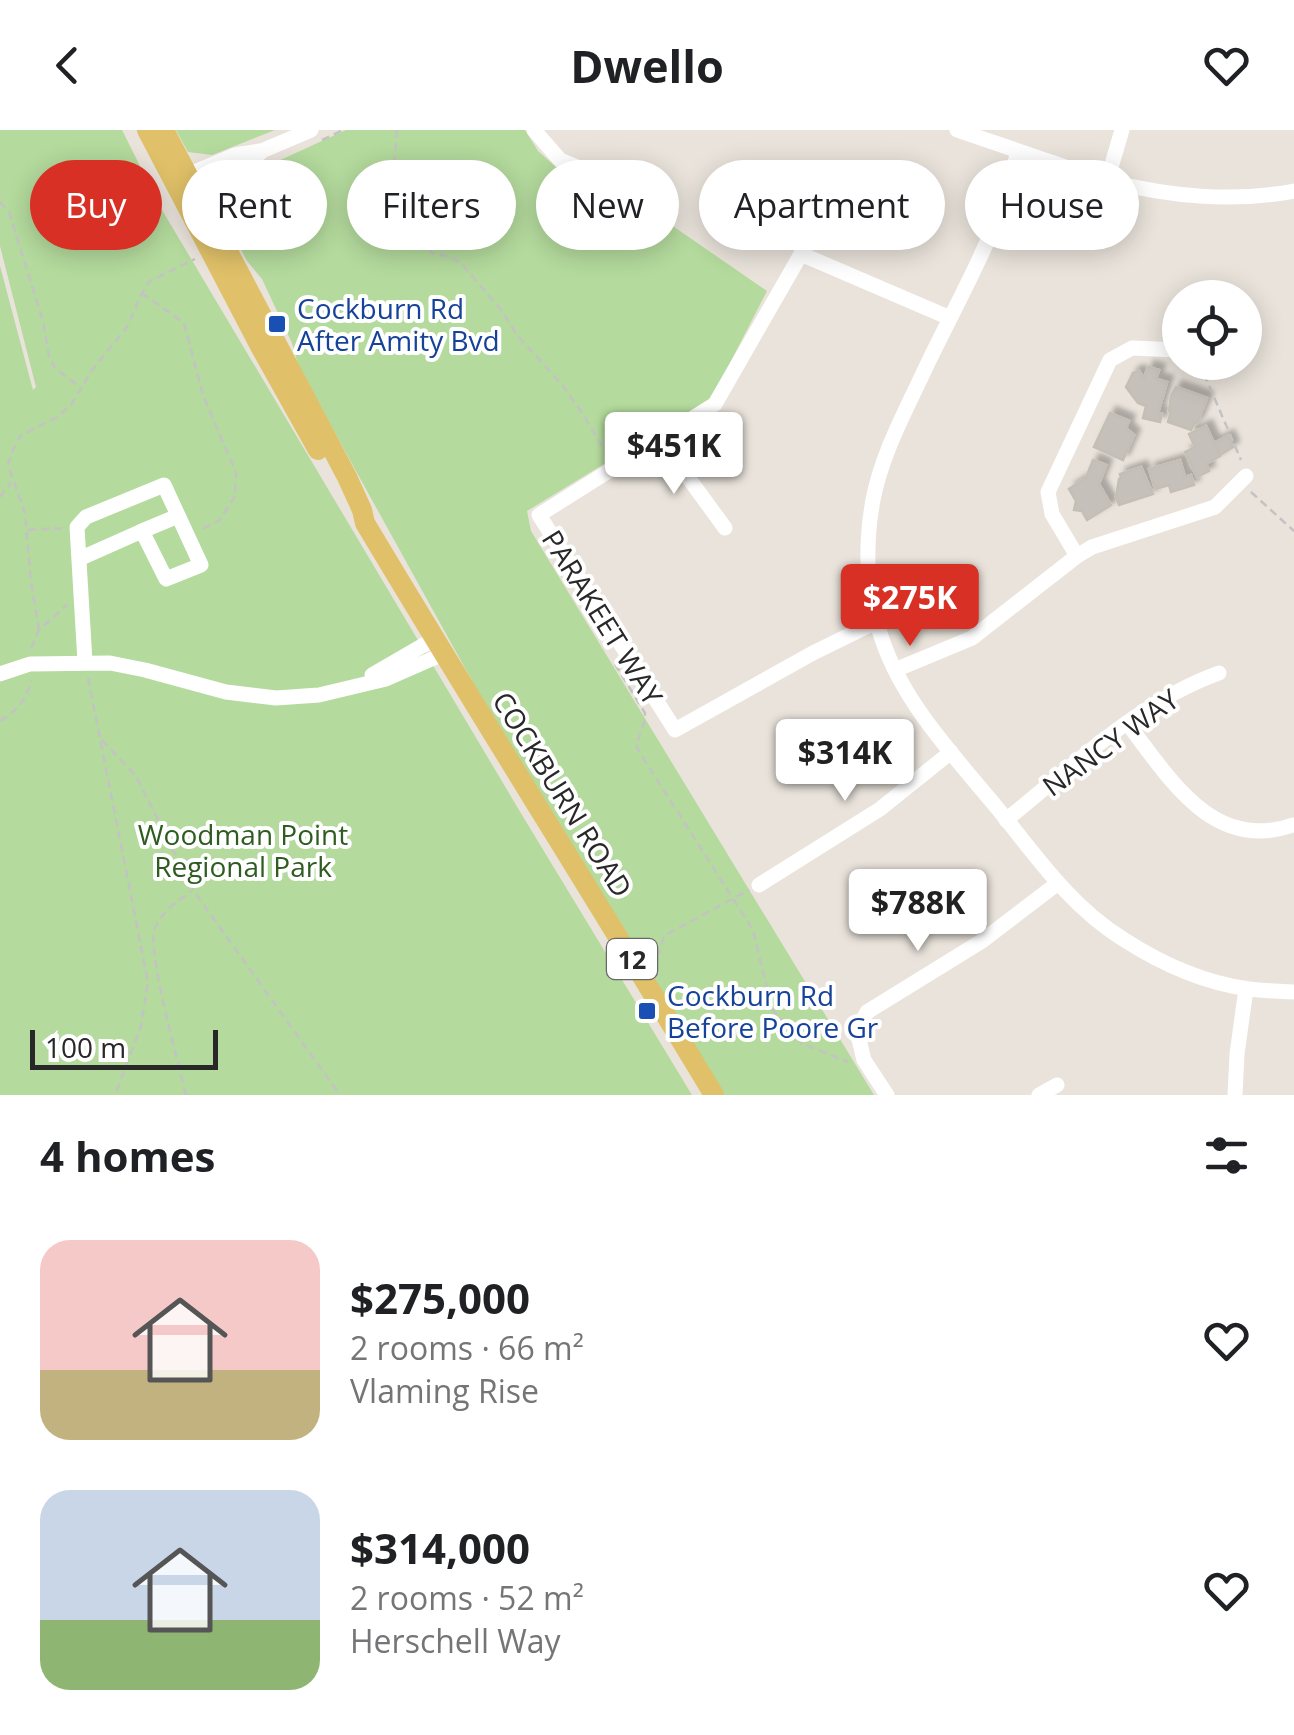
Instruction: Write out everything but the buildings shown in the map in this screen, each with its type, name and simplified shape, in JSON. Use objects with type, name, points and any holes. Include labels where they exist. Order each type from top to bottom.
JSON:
[{"type":"main road","name":"COCKBURN ROAD","points":[[147,130],[182,181]]},
{"type":"main road","name":"COCKBURN ROAD","points":[[164,130],[182,179]]},
{"type":"main road","name":"COCKBURN ROAD","points":[[218,250],[341,493],[357,518],[365,522],[714,1095]]},
{"type":"street","points":[[534,130],[560,160]]},
{"type":"street","points":[[956,130],[1043,160]]},
{"type":"street","points":[[1113,160],[1122,130]]},
{"type":"street","points":[[226,160],[312,137]]},
{"type":"street","points":[[1018,152],[988,238],[909,403],[878,480],[867,555],[876,622],[896,670],[951,752],[1058,883],[1101,924],[1186,972],[1246,989],[1294,992]]},
{"type":"street","points":[[1139,187],[1198,196],[1246,197],[1294,191]]},
{"type":"street","name":"PARAKEET WAY","points":[[876,622],[675,730],[540,515],[715,404],[801,254],[950,318]]},
{"type":"street","points":[[1077,556],[1052,514],[1048,492],[1056,470],[1110,360],[1132,348],[1162,349]]},
{"type":"street","points":[[660,440],[725,528]]},
{"type":"street","points":[[896,670],[972,638],[1092,547],[1215,507],[1246,477]]},
{"type":"street","points":[[85,662],[76,527],[86,517],[164,485],[201,565],[166,579],[142,530]]},
{"type":"street","points":[[79,559],[178,516]]},
{"type":"street","points":[[0,674],[30,664],[110,663],[226,692],[276,698],[346,688],[438,646]]},
{"type":"street","name":"NANCY WAY","points":[[1006,820],[1127,723],[1190,683],[1218,673]]},
{"type":"street","points":[[1127,723],[1183,796],[1212,818],[1244,830],[1277,830],[1293,825]]},
{"type":"street","points":[[759,885],[880,809],[951,752]]},
{"type":"street","points":[[886,1095],[864,1060],[856,1031],[867,1012],[982,941],[1058,883]]},
{"type":"street","points":[[1234,1095],[1246,989]]},
{"type":"street","points":[[1039,1095],[1056,1085]]},
{"type":"path","points":[[312,137],[343,130]]},
{"type":"path","points":[[0,202],[10,212],[49,356],[55,368],[81,388]]},
{"type":"path","points":[[39,630],[25,513],[8,465],[12,452],[20,436],[72,405],[126,327],[150,281],[199,256]]},
{"type":"path","points":[[142,293],[184,323],[203,396],[236,473],[235,496],[220,520],[187,536]]},
{"type":"path","points":[[1206,380],[1246,477],[1294,531]]},
{"type":"path","points":[[0,497],[12,481]]},
{"type":"path","points":[[27,530],[76,527]]},
{"type":"path","points":[[0,721],[20,706],[28,694],[32,682],[32,641],[80,594]]},
{"type":"path","points":[[85,662],[148,982],[141,1026],[115,1095]]},
{"type":"path","points":[[101,739],[136,776],[192,890],[340,1095]]},
{"type":"path","points":[[186,1095],[158,975],[153,934],[162,913],[192,890]]},
{"type":"path","points":[[643,948],[660,953],[664,936],[734,898]]},
{"type":"green space","name":"Woodman Point Regional Park","points":[[0,130],[122,130],[137,160],[30,160],[30,250],[162,250],[162,210],[182,250],[186,250],[692,1095],[0,1095],[0,266],[33,390],[36,387],[0,246]]},
{"type":"green space","points":[[176,130],[275,130],[212,155],[188,152]]},
{"type":"green space","points":[[346,130],[525,130],[548,160],[536,160],[536,250],[679,250],[679,230],[699,244],[699,250],[708,250],[767,291],[712,398],[527,511],[531,531],[874,1095],[723,1095],[476,688],[299,368],[292,343],[262,279],[241,250],[327,250],[327,160],[280,160]]},
{"type":"place","name":"Cockburn Rd After Amity Bvd","points":[[277,324]]},
{"type":"place","name":"Cockburn Rd Before Poore Gr","points":[[647,1011]]}]
